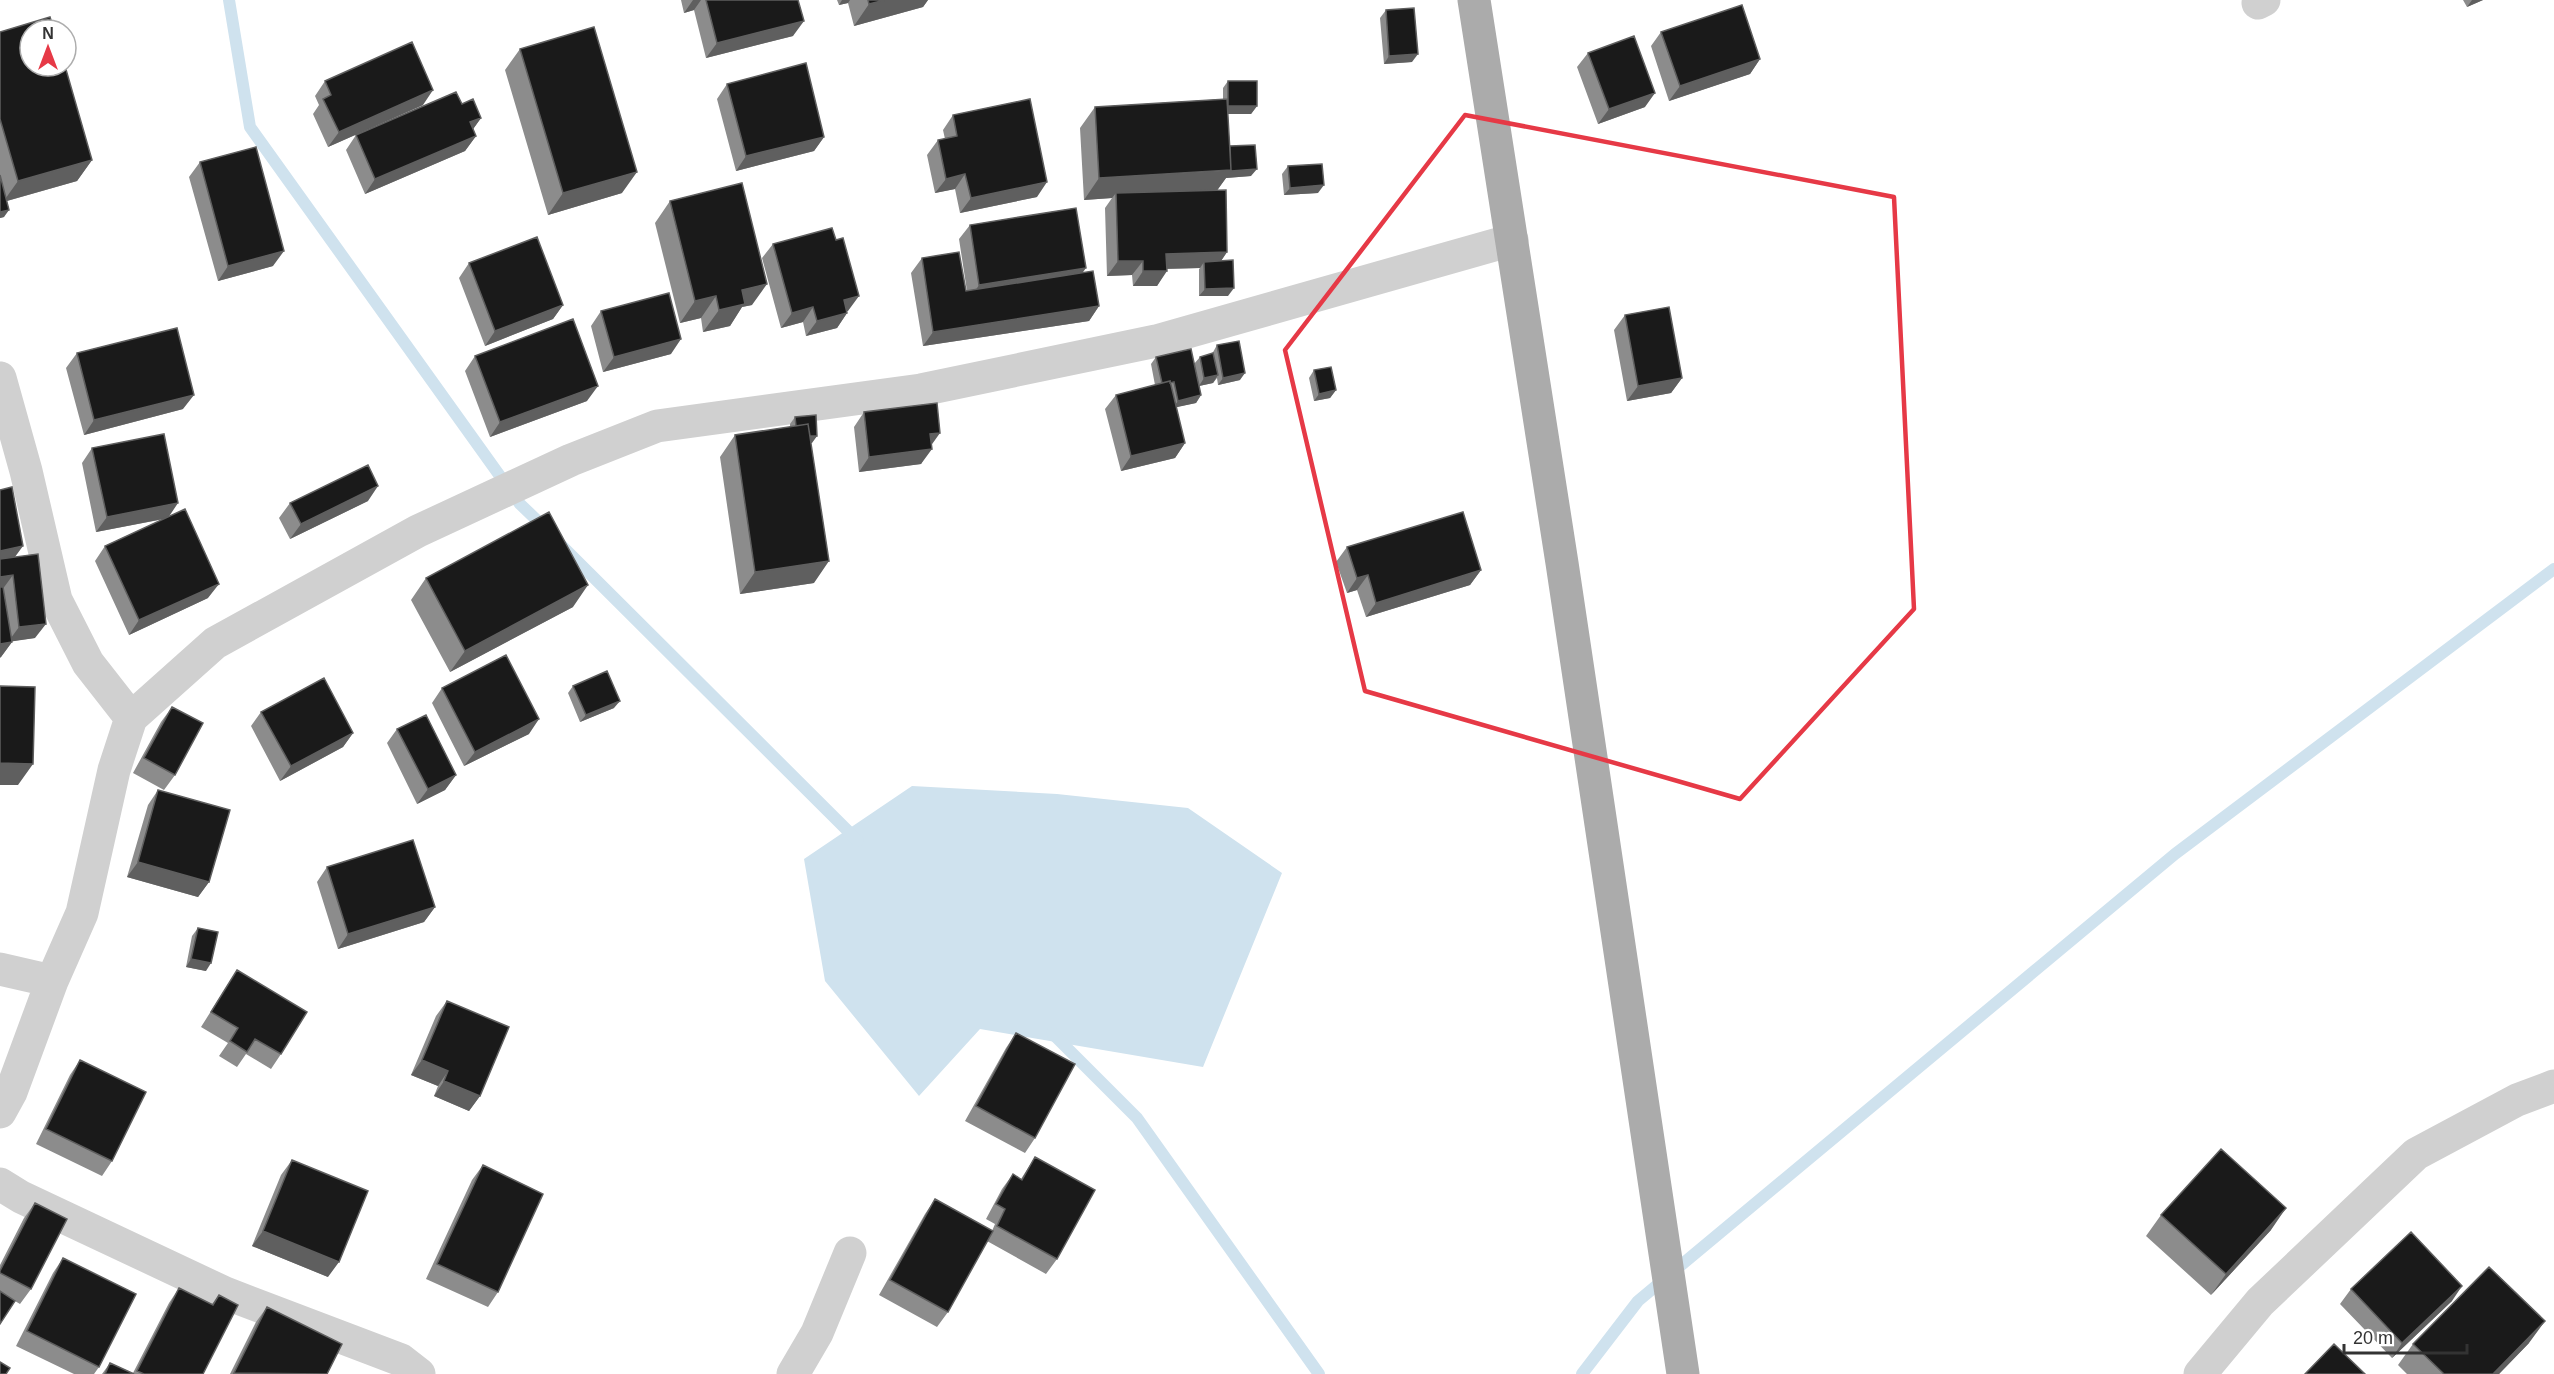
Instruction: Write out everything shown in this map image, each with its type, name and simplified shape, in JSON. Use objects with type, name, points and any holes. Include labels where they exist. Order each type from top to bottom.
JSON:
[{"type":"main road","points":[[1474,0],[1683,1374]]},
{"type":"street","points":[[0,1112],[11,1092],[52,981],[82,913],[114,771],[131,718],[215,643],[418,531],[571,460],[657,426],[921,390],[1156,341],[1512,240]]},
{"type":"street","points":[[0,378],[13,470],[56,600],[88,663],[131,718]]},
{"type":"street","points":[[0,969],[52,981]]},
{"type":"street","points":[[2200,1374],[2260,1302],[2416,1154],[2517,1100],[2554,1086]]},
{"type":"street","points":[[0,1184],[21,1197],[225,1293],[401,1360],[419,1374]]},
{"type":"street","points":[[793,1374],[817,1333],[850,1253]]},
{"type":"highlighted area","points":[[1465,115],[1894,197],[1914,609],[1740,799],[1365,691],[1285,350]]},
{"type":"water","points":[[912,786],[1057,794],[1188,808],[1282,873],[1203,1067],[980,1029],[919,1096],[825,981],[804,859]]},
{"type":"building","points":[[706,0],[798,0],[804,21],[717,43]]},
{"type":"building","points":[[868,0],[885,0],[869,4]]},
{"type":"building","points":[[1742,5],[1760,59],[1680,86],[1661,32]]},
{"type":"building","points":[[1414,8],[1418,54],[1389,56],[1386,10]]},
{"type":"building","points":[[18,27],[18,78],[68,78],[92,160],[18,181],[0,119],[0,32]]},
{"type":"building","points":[[594,27],[637,172],[563,193],[520,49]]},
{"type":"building","points":[[1634,36],[1655,93],[1609,109],[1588,53]]},
{"type":"building","points":[[412,42],[433,90],[339,132],[323,99],[331,95],[325,81]]},
{"type":"building","points":[[806,63],[824,137],[746,156],[727,84]]},
{"type":"building","points":[[1228,81],[1257,81],[1257,106],[1228,106]]},
{"type":"building","points":[[456,92],[462,104],[473,99],[481,118],[470,122],[476,136],[375,179],[356,135]]},
{"type":"building","points":[[1030,99],[1047,182],[971,198],[965,174],[946,179],[938,140],[957,136],[953,115]]},
{"type":"building","points":[[1227,99],[1231,170],[1099,178],[1095,107]]},
{"type":"building","points":[[1255,145],[1257,169],[1231,171],[1230,146]]},
{"type":"building","points":[[256,147],[284,251],[228,266],[200,162]]},
{"type":"building","points":[[1322,164],[1324,185],[1290,188],[1288,166]]},
{"type":"building","points":[[0,175],[9,210],[0,212]]},
{"type":"building","points":[[742,183],[767,284],[742,290],[745,304],[719,310],[716,296],[695,301],[670,201]]},
{"type":"building","points":[[1226,190],[1227,252],[1166,254],[1167,271],[1143,271],[1143,261],[1118,261],[1116,193]]},
{"type":"building","points":[[1076,208],[1086,268],[979,285],[970,225]]},
{"type":"building","points":[[832,228],[836,240],[843,238],[859,296],[844,300],[847,313],[817,321],[813,307],[792,313],[773,244]]},
{"type":"building","points":[[537,237],[563,305],[495,331],[469,263]]},
{"type":"building","points":[[959,252],[966,291],[1093,271],[1099,306],[933,332],[922,258]]},
{"type":"building","points":[[1233,260],[1234,288],[1205,289],[1204,262]]},
{"type":"building","points":[[669,293],[681,339],[614,357],[601,311]]},
{"type":"building","points":[[1669,307],[1682,378],[1638,386],[1625,315]]},
{"type":"building","points":[[573,319],[598,386],[500,422],[475,356]]},
{"type":"building","points":[[177,328],[194,395],[94,420],[77,353]]},
{"type":"building","points":[[1239,341],[1245,373],[1223,378],[1217,345]]},
{"type":"building","points":[[1191,349],[1201,395],[1178,401],[1174,382],[1162,383],[1156,357]]},
{"type":"building","points":[[1213,353],[1218,375],[1204,378],[1200,357]]},
{"type":"building","points":[[1331,367],[1336,390],[1319,394],[1314,370]]},
{"type":"building","points":[[1170,381],[1185,443],[1131,456],[1116,395]]},
{"type":"building","points":[[937,403],[940,433],[930,434],[932,449],[869,457],[864,412]]},
{"type":"building","points":[[816,415],[817,436],[810,436],[808,424],[796,426],[795,417]]},
{"type":"building","points":[[808,424],[829,561],[755,572],[735,435]]},
{"type":"building","points":[[164,434],[178,503],[107,517],[92,448]]},
{"type":"building","points":[[368,465],[378,486],[301,524],[290,503]]},
{"type":"building","points":[[12,487],[23,546],[0,551],[0,490]]},
{"type":"building","points":[[185,509],[219,584],[139,620],[105,546]]},
{"type":"building","points":[[549,512],[588,585],[465,651],[426,578]]},
{"type":"building","points":[[1463,512],[1481,570],[1376,603],[1368,575],[1357,578],[1347,547]]},
{"type":"building","points":[[38,554],[46,624],[19,627],[13,575],[0,577],[0,559]]},
{"type":"building","points":[[0,587],[3,587],[12,642],[0,644]]},
{"type":"building","points":[[506,655],[539,719],[475,752],[442,688]]},
{"type":"building","points":[[607,671],[620,701],[586,715],[573,686]]},
{"type":"building","points":[[324,678],[353,733],[291,766],[261,712]]},
{"type":"building","points":[[0,686],[35,687],[33,764],[0,763]]},
{"type":"building","points":[[172,707],[203,723],[175,775],[144,758]]},
{"type":"building","points":[[426,715],[456,775],[428,789],[397,729]]},
{"type":"building","points":[[158,790],[230,810],[209,882],[138,862]]},
{"type":"building","points":[[413,840],[435,907],[348,934],[327,867]]},
{"type":"building","points":[[198,928],[218,932],[211,963],[191,959]]},
{"type":"building","points":[[237,970],[307,1012],[281,1054],[255,1039],[247,1052],[230,1041],[238,1028],[211,1012]]},
{"type":"building","points":[[447,1001],[509,1027],[480,1096],[444,1081],[448,1071],[422,1060]]},
{"type":"building","points":[[1016,1033],[1075,1064],[1035,1138],[976,1106]]},
{"type":"building","points":[[80,1060],[146,1092],[112,1161],[46,1129]]},
{"type":"building","points":[[2221,1149],[2286,1208],[2226,1274],[2161,1215]]},
{"type":"building","points":[[1035,1157],[1095,1190],[1057,1259],[997,1226],[1005,1209],[996,1204],[1013,1174],[1022,1180]]},
{"type":"building","points":[[292,1160],[368,1191],[339,1262],[263,1231]]},
{"type":"building","points":[[483,1165],[543,1194],[498,1292],[437,1264]]},
{"type":"building","points":[[935,1199],[993,1231],[948,1312],[890,1280]]},
{"type":"building","points":[[35,1203],[67,1219],[31,1289],[0,1271]]},
{"type":"building","points":[[2411,1232],[2462,1286],[2402,1343],[2351,1289]]},
{"type":"building","points":[[63,1258],[136,1294],[99,1367],[27,1331]]},
{"type":"building","points":[[2489,1267],[2545,1321],[2493,1374],[2444,1374],[2413,1344]]},
{"type":"building","points":[[179,1288],[213,1305],[219,1295],[238,1305],[203,1374],[144,1374],[137,1371]]},
{"type":"building","points":[[0,1291],[15,1301],[0,1324]]},
{"type":"building","points":[[267,1307],[342,1344],[327,1374],[234,1373]]},
{"type":"building","points":[[2334,1344],[2365,1374],[2305,1374]]},
{"type":"building","points":[[0,1362],[10,1368],[6,1374],[0,1374]]},
{"type":"building","points":[[110,1363],[134,1374],[105,1374]]},
{"type":"waterway","points":[[229,0],[250,127],[520,504],[546,529]]},
{"type":"waterway","points":[[560,544],[858,841]]},
{"type":"waterway","points":[[1582,1374],[1638,1301],[2175,854],[2554,569]]},
{"type":"waterway","points":[[1052,1033],[1137,1118],[1319,1374]]}]
